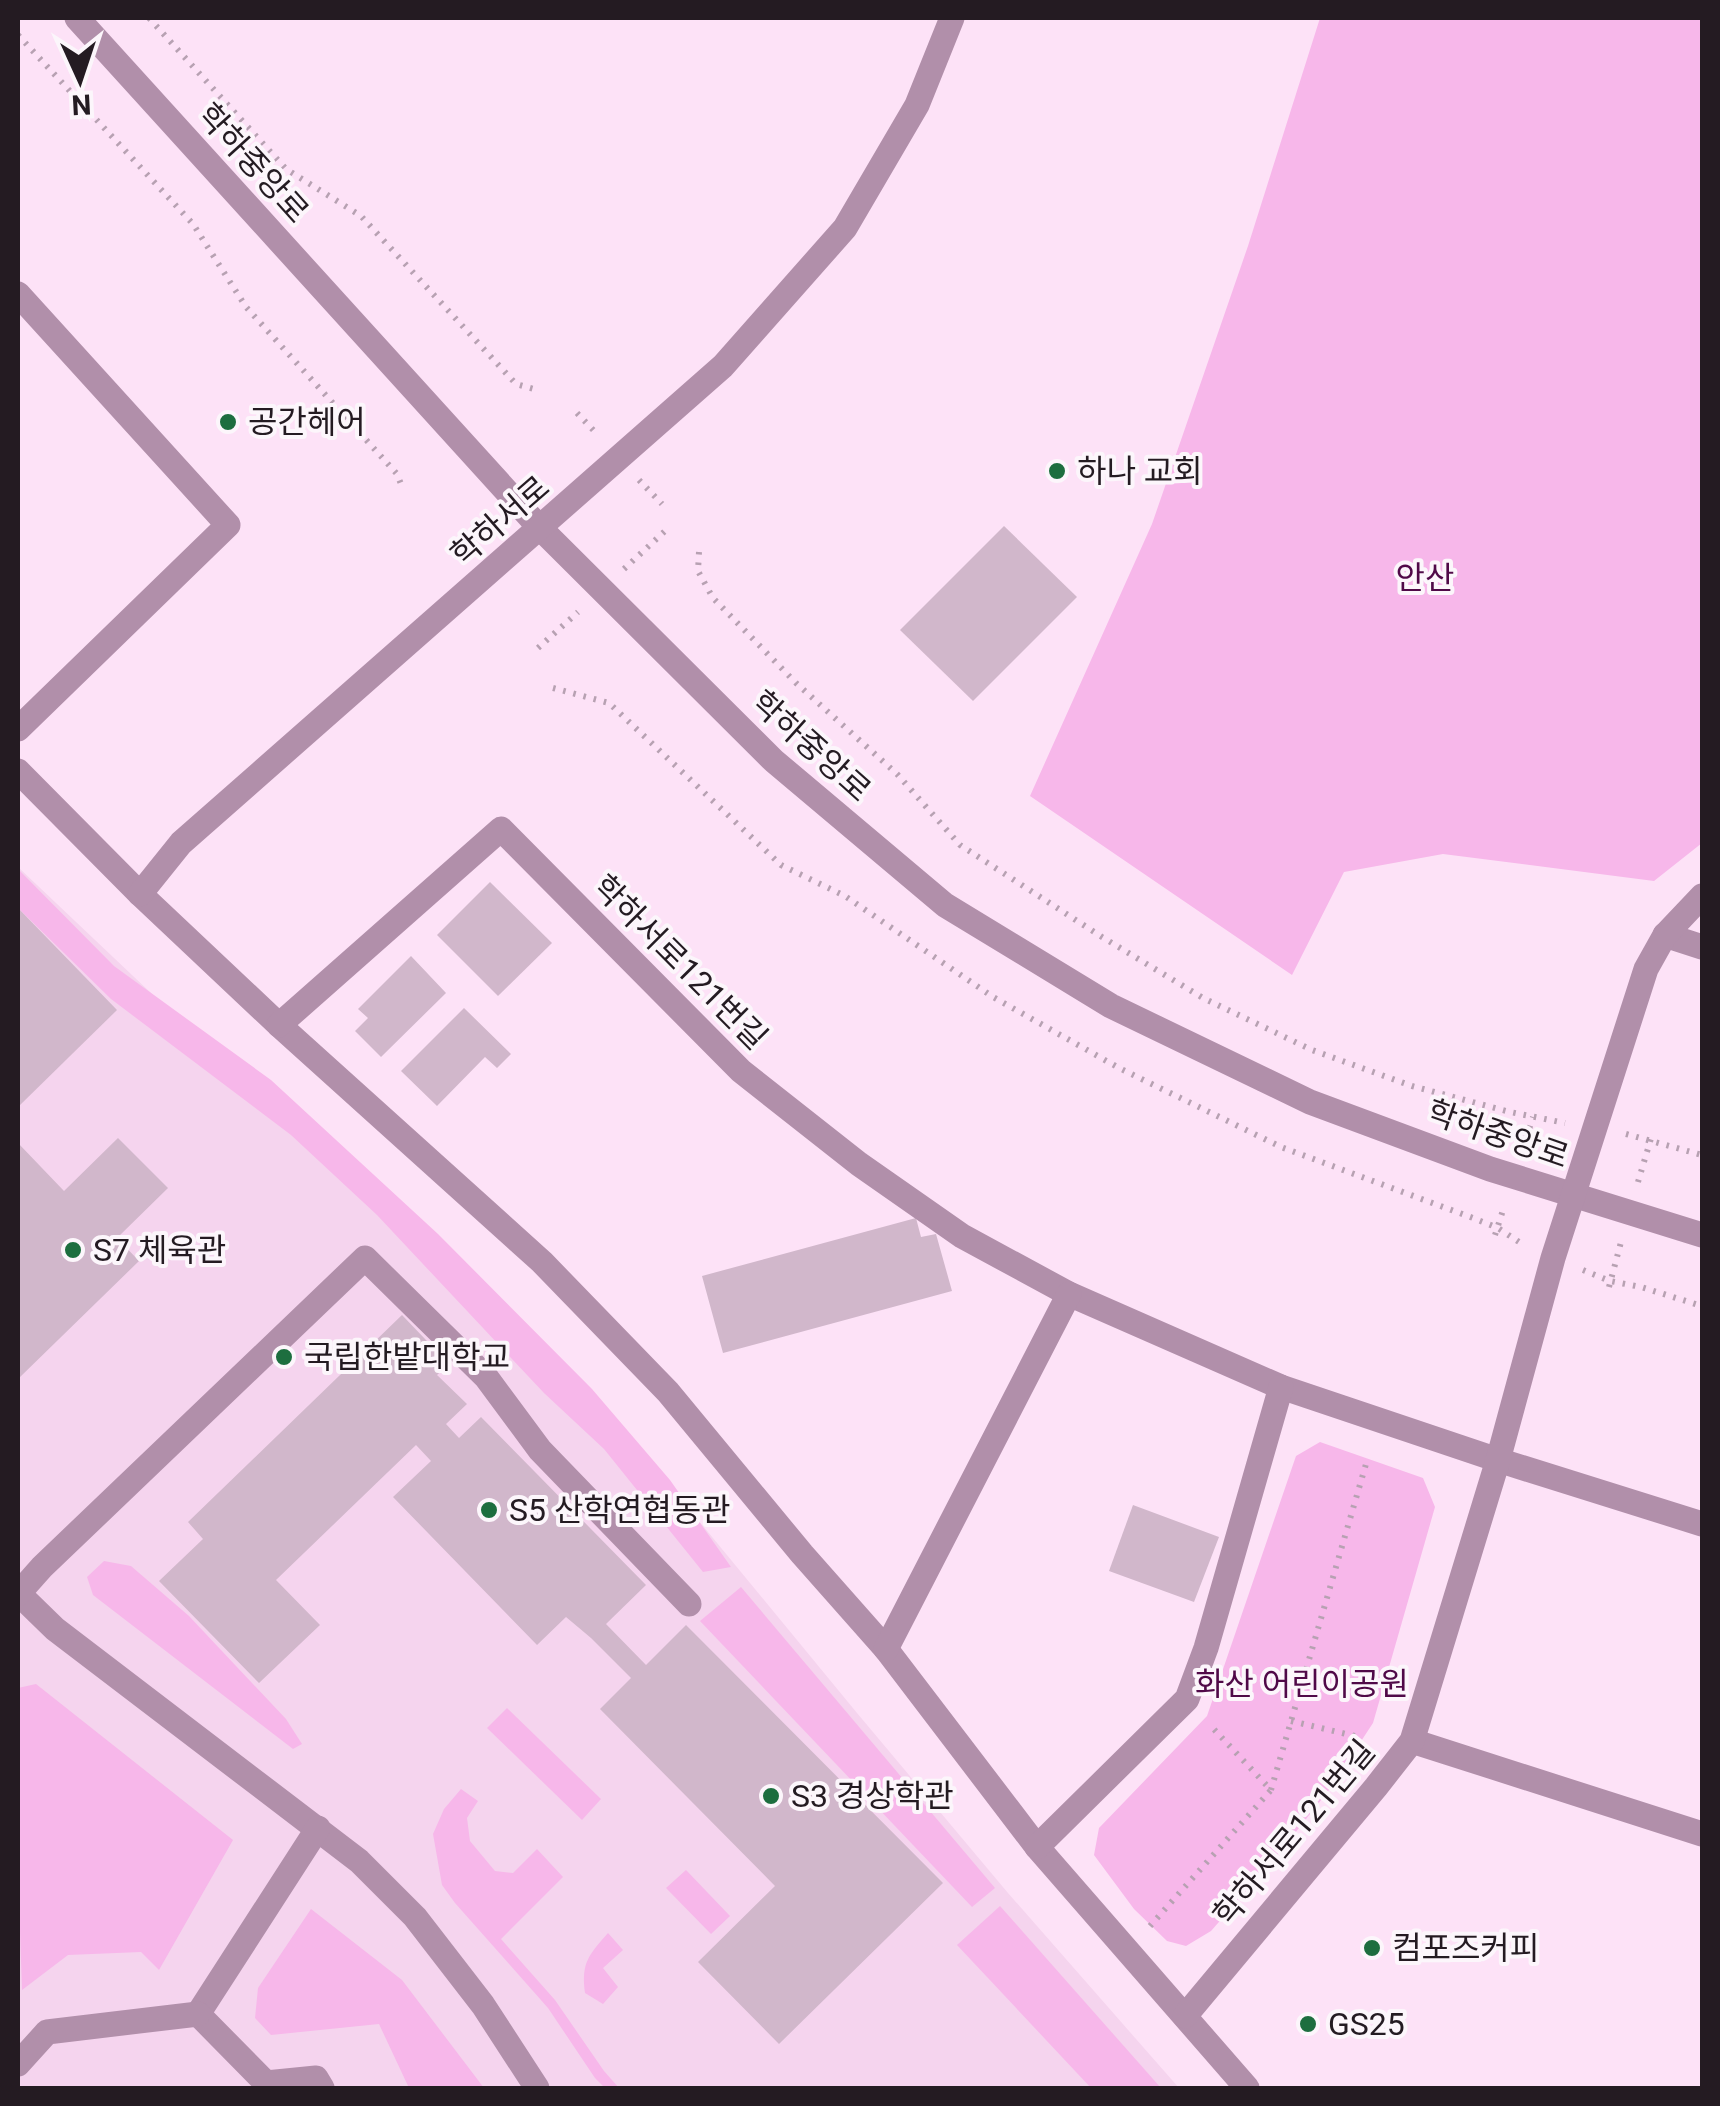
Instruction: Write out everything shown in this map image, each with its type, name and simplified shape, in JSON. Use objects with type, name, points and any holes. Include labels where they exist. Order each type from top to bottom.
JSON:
[{"type":"street","name":"학하중앙로","points":[[77,18],[540,528],[774,761],[945,905],[1111,1006],[1310,1102],[1490,1169],[1702,1235]]},
{"type":"street","name":"학하서로","points":[[140,894],[181,844],[723,366],[845,228],[917,105],[952,18]]},
{"type":"street","points":[[18,294],[228,525],[18,729]]},
{"type":"street","points":[[18,771],[140,894],[279,1025],[542,1262],[668,1392],[886,1649],[1038,1848],[1247,2088]]},
{"type":"street","name":"학하서로121번길","points":[[279,1025],[501,829],[742,1072],[858,1164],[962,1236],[1069,1294],[1282,1388],[1702,1524]]},
{"type":"street","points":[[1412,1741],[1498,1460],[1553,1258],[1646,969],[1666,935],[1702,896]]},
{"type":"street","points":[[1666,935],[1702,947]]},
{"type":"street","points":[[537,2088],[483,2004],[415,1918],[360,1862],[55,1628],[18,1593],[365,1258],[486,1378],[540,1450],[689,1604]]},
{"type":"street","points":[[886,1649],[1069,1294]]},
{"type":"street","points":[[1038,1848],[1187,1700],[1206,1648],[1282,1388]]},
{"type":"street","name":"학하서로121번길","points":[[1185,2016],[1412,1741],[1702,1834]]},
{"type":"street","points":[[198,2014],[318,1828]]},
{"type":"street","points":[[18,2064],[47,2032],[198,2014]]},
{"type":"street","points":[[198,2014],[266,2084],[316,2078],[322,2088]]},
{"type":"path","points":[[149,18],[286,169],[361,216],[516,384],[534,389]]},
{"type":"path","points":[[18,35],[193,224],[246,307],[397,474],[403,489]]},
{"type":"path","points":[[699,552],[698,571],[712,598],[897,774],[960,845],[1204,998],[1312,1050],[1412,1086],[1533,1117]]},
{"type":"path","points":[[1650,1140],[1702,1155]]},
{"type":"path","points":[[1610,1281],[1702,1306]]},
{"type":"path","points":[[1145,1931],[1270,1790],[1366,1464]]},
{"type":"path","points":[[1187,1700],[1270,1790]]},
{"type":"path","points":[[1291,1721],[1355,1736]]},
{"type":"shaded area","name":"국립한밭대학교","points":[[18,867],[666,1481],[1008,1893],[1179,2088],[18,2088]]},
{"type":"green space","name":"안산","points":[[1320,18],[1702,18],[1702,843],[1654,881],[1443,854],[1344,872],[1292,975],[1030,796],[1152,524],[1248,246]]},
{"type":"green space","points":[[18,869],[114,966],[271,1080],[438,1234],[592,1389],[670,1480],[731,1567],[703,1572],[604,1449],[544,1393],[377,1215],[291,1135],[111,999],[18,908]]},
{"type":"green space","name":"화산 어린이공원","points":[[1320,1442],[1423,1478],[1435,1507],[1373,1723],[1329,1790],[1211,1931],[1186,1946],[1167,1941],[1134,1909],[1094,1855],[1099,1828],[1207,1716],[1296,1456]]},
{"type":"green space","points":[[104,1561],[131,1566],[189,1616],[286,1719],[302,1744],[293,1749],[93,1595],[87,1577]]},
{"type":"green space","points":[[741,1587],[995,1888],[972,1907],[700,1621]]},
{"type":"green space","points":[[36,1684],[233,1840],[159,1970],[141,1952],[68,1955],[22,1990],[18,1688]]},
{"type":"green space","points":[[507,1708],[601,1799],[582,1820],[487,1728]]},
{"type":"green space","points":[[461,1789],[478,1801],[467,1818],[470,1841],[495,1871],[513,1873],[537,1849],[563,1877],[501,1939],[555,2000],[619,2088],[605,2088],[595,2078],[548,2008],[442,1885],[433,1834],[444,1809]]},
{"type":"green space","points":[[686,1870],[730,1916],[711,1934],[666,1888]]},
{"type":"green space","points":[[1000,1906],[1161,2088],[1091,2088],[957,1945]]},
{"type":"green space","points":[[311,1909],[402,1980],[484,2088],[409,2088],[379,2024],[271,2035],[255,2018],[258,1988]]},
{"type":"green space","points":[[608,1933],[623,1950],[603,1968],[618,1987],[603,2004],[585,1993],[584,1974],[591,1953]]},
{"type":"building","name":"하나 교회","points":[[1004,526],[1077,597],[973,701],[900,630]]},
{"type":"building","points":[[490,882],[552,943],[498,996],[437,935]]},
{"type":"building","points":[[18,908],[117,1010],[18,1107]]},
{"type":"building","points":[[411,956],[446,993],[381,1057],[355,1031],[368,1018],[358,1009]]},
{"type":"building","points":[[464,1008],[511,1054],[497,1068],[485,1057],[437,1106],[401,1071]]},
{"type":"building","name":"S7 체육관","points":[[118,1138],[168,1188],[117,1238],[139,1261],[18,1379],[18,1143],[64,1191]]},
{"type":"building","points":[[916,1218],[921,1237],[936,1234],[952,1291],[723,1353],[702,1276]]},
{"type":"building","points":[[402,1315],[449,1364],[437,1375],[467,1404],[446,1424],[459,1438],[481,1417],[646,1585],[606,1624],[646,1665],[686,1625],[943,1883],[779,2044],[698,1962],[775,1886],[600,1709],[631,1678],[566,1617],[537,1645],[393,1497],[431,1461],[416,1445],[276,1580],[320,1625],[259,1683],[159,1581],[203,1539],[188,1522]]},
{"type":"building","points":[[1133,1505],[1219,1537],[1194,1602],[1109,1571]]},
{"type":"place","name":"공간헤어","points":[[228,422]]},
{"type":"place","name":"하나 교회","points":[[1057,471]]},
{"type":"place","name":"S7 체육관","points":[[73,1250]]},
{"type":"place","name":"국립한밭대학교","points":[[284,1357]]},
{"type":"place","name":"S5 산학연협동관","points":[[489,1510]]},
{"type":"place","name":"S3 경상학관","points":[[771,1796]]},
{"type":"place","name":"컴포즈커피","points":[[1372,1948]]},
{"type":"place","name":"GS25","points":[[1308,2024]]}]
